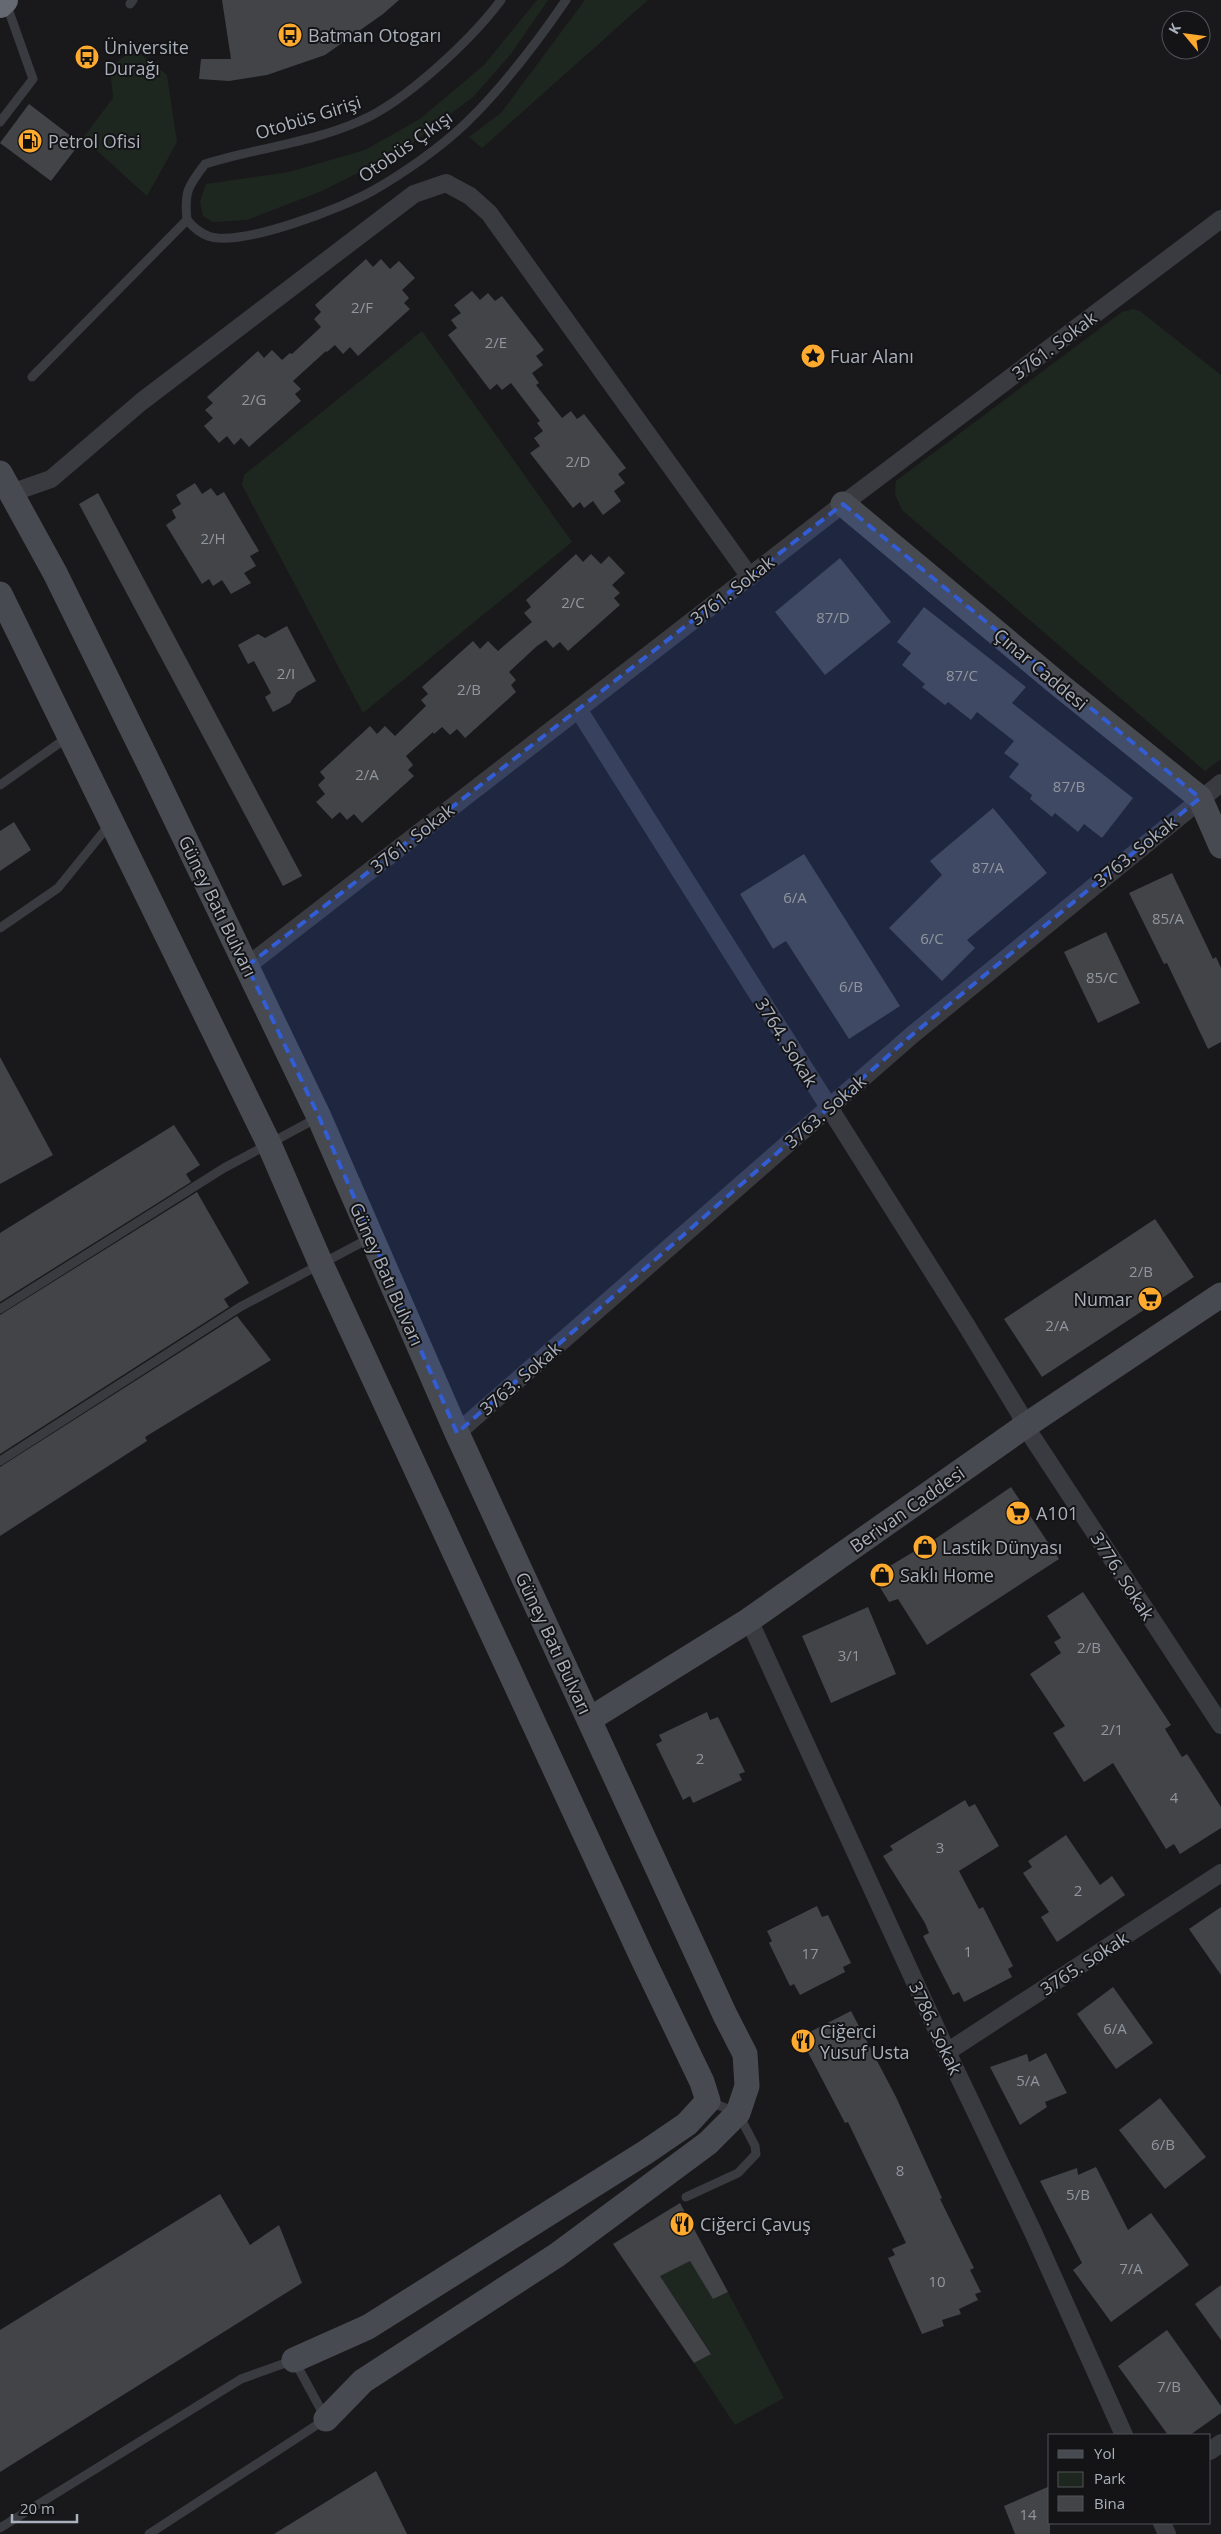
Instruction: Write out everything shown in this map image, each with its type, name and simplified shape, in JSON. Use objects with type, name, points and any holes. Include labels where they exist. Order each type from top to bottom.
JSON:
[{"type":"highway","points":[[0,4],[4,0]]},
{"type":"street","points":[[5,483],[51,479],[141,402],[414,194],[446,183],[470,196],[489,213],[750,577]]},
{"type":"street","name":"3761. Sokak","points":[[247,966],[843,504],[1221,218]]},
{"type":"street","name":"Güney Batı Bulvarı","points":[[5,483],[63,590],[320,1117],[457,1433],[725,2015],[745,2054],[747,2086],[738,2112]]},
{"type":"street","name":"Çınar Caddesi","points":[[843,504],[1057,683],[1200,798],[1221,846]]},
{"type":"street","points":[[0,594],[113,821],[269,1144],[321,1264],[705,2092],[687,2124],[604,2179],[368,2326],[294,2360]]},
{"type":"street","name":"3764. Sokak","points":[[578,710],[965,1323],[1019,1412],[1025,1426]]},
{"type":"street","name":"3763. Sokak","points":[[457,1433],[912,1035],[1200,798],[1221,783]]},
{"type":"street","name":"Berivan Caddesi","points":[[590,1719],[749,1620],[1025,1426],[1221,1295]]},
{"type":"street","name":"3776. Sokak","points":[[1025,1426],[1221,1725]]},
{"type":"street","name":"3786. Sokak","points":[[749,1620],[947,2052],[1033,2232],[1124,2434]]},
{"type":"street","name":"3765. Sokak","points":[[947,2052],[1221,1873]]},
{"type":"street","points":[[326,2419],[363,2381],[556,2255],[708,2143],[738,2112]]},
{"type":"lane","points":[[0,122],[33,79],[4,0]]},
{"type":"lane","name":"Otobüs Girişi","points":[[187,220],[184,199],[192,181],[205,164],[360,122],[399,99],[457,48],[489,16],[501,0]]},
{"type":"lane","name":"Otobüs Çıkışı","points":[[187,220],[194,228],[209,236],[241,237],[280,228],[373,191],[419,160],[465,124],[518,68],[566,0]]},
{"type":"lane","points":[[32,377],[187,220]]},
{"type":"lane","points":[[0,785],[71,736]]},
{"type":"lane","points":[[0,928],[58,888],[113,821]]},
{"type":"lane","points":[[0,1310],[224,1168],[320,1117]]},
{"type":"lane","points":[[0,1461],[240,1307],[371,1237]]},
{"type":"lane","points":[[686,2197],[738,2173],[756,2154],[755,2146],[738,2112],[705,2092]]},
{"type":"lane","points":[[0,2528],[241,2379],[294,2360],[326,2419],[149,2534]]},
{"type":"highlighted area","points":[[843,504],[1200,798],[912,1035],[457,1433],[319,1117],[247,966]]},
{"type":"green space","points":[[537,0],[548,0],[511,54],[473,97],[403,150],[322,191],[247,220],[213,222],[203,216],[200,202],[206,184],[289,172],[365,150],[420,119],[484,65]]},
{"type":"green space","points":[[585,0],[648,0],[482,148],[469,137],[501,113]]},
{"type":"green space","points":[[134,49],[167,75],[177,142],[147,196],[83,138],[113,98],[110,67]]},
{"type":"green space","points":[[1133,309],[1140,311],[1221,375],[1221,759],[1205,771],[902,510],[895,494],[896,481],[1122,312]]},
{"type":"green space","points":[[422,331],[572,542],[363,713],[242,485],[244,475]]},
{"type":"green space","points":[[690,2261],[713,2299],[728,2292],[784,2398],[735,2425],[694,2363],[711,2353],[656,2270],[677,2267]]},
{"type":"building","name":"Batman Otogarı","points":[[222,0],[399,0],[383,14],[325,55],[267,75],[229,81],[199,79],[201,59],[231,59]]},
{"type":"building","points":[[29,104],[80,143],[51,181],[0,143]]},
{"type":"building","points":[[366,259],[373,267],[381,259],[390,269],[399,261],[415,278],[402,290],[409,298],[404,303],[410,309],[358,356],[350,347],[343,354],[335,345],[326,351],[293,381],[301,389],[295,394],[301,401],[249,447],[241,438],[234,445],[227,436],[219,443],[204,426],[213,418],[205,410],[213,403],[207,397],[258,351],[264,358],[272,350],[282,360],[290,353],[292,354],[321,327],[314,319],[321,312],[315,305]]},
{"type":"building","points":[[472,291],[480,300],[488,293],[495,301],[502,296],[544,350],[536,356],[543,365],[532,373],[539,383],[536,385],[562,418],[571,411],[577,419],[584,414],[626,468],[618,474],[625,483],[614,491],[621,501],[603,515],[593,501],[584,508],[580,502],[573,508],[530,453],[540,446],[534,438],[543,431],[537,423],[540,421],[511,383],[502,390],[497,384],[490,390],[448,335],[457,328],[451,320],[461,313],[454,305]]},
{"type":"building","points":[[195,483],[202,494],[211,488],[217,496],[224,492],[259,551],[250,556],[256,566],[244,573],[251,583],[231,594],[222,580],[213,586],[209,579],[202,584],[166,525],[176,518],[172,510],[181,504],[176,495]]},
{"type":"building","points":[[98,493],[302,876],[283,886],[79,504]]},
{"type":"building","points":[[576,554],[583,562],[591,554],[601,564],[609,556],[625,573],[612,585],[620,593],[614,598],[620,605],[568,651],[560,642],[553,648],[546,640],[537,646],[509,672],[516,680],[511,685],[516,692],[465,738],[457,729],[450,735],[442,727],[434,734],[433,732],[406,756],[413,765],[408,770],[414,776],[362,823],[354,814],[347,820],[340,812],[332,819],[316,802],[325,794],[318,785],[325,778],[320,772],[370,726],[377,734],[385,726],[395,736],[426,706],[421,700],[428,694],[422,687],[473,641],[480,649],[488,641],[498,651],[532,622],[524,613],[531,607],[526,600]]},
{"type":"building","points":[[840,558],[891,622],[825,675],[775,612]]},
{"type":"building","points":[[924,607],[1026,687],[1012,703],[1133,798],[1102,838],[1084,824],[1078,832],[1055,813],[1052,817],[1030,799],[1032,795],[1009,777],[1019,764],[1004,753],[1014,741],[977,712],[971,720],[948,702],[945,705],[922,687],[925,684],[902,665],[911,653],[897,642]]},
{"type":"building","points":[[287,626],[316,681],[297,692],[290,703],[273,712],[265,697],[271,693],[254,661],[248,664],[238,645],[258,634],[265,638]]},
{"type":"building","points":[[993,808],[1047,873],[967,940],[975,948],[942,981],[889,928],[942,875],[930,861]]},
{"type":"building","points":[[14,822],[31,850],[0,871],[0,831]]},
{"type":"building","points":[[804,854],[900,1006],[849,1039],[786,941],[773,949],[740,894]]},
{"type":"building","points":[[1172,873],[1213,959],[1216,957],[1221,968],[1221,1042],[1208,1049],[1167,963],[1164,964],[1129,893]]},
{"type":"building","points":[[1106,932],[1140,1003],[1098,1023],[1064,952]]},
{"type":"building","points":[[0,1057],[53,1155],[0,1184]]},
{"type":"building","points":[[174,1125],[200,1165],[186,1174],[191,1182],[0,1302],[0,1233]]},
{"type":"building","points":[[197,1192],[249,1283],[224,1299],[229,1307],[0,1454],[0,1315]]},
{"type":"building","points":[[1155,1219],[1194,1277],[1042,1377],[1004,1319]]},
{"type":"building","points":[[237,1316],[271,1360],[145,1437],[147,1441],[0,1536],[0,1467]]},
{"type":"building","points":[[1011,1487],[1059,1559],[927,1645],[898,1599],[889,1602],[873,1576],[935,1539]]},
{"type":"building","points":[[1083,1592],[1171,1725],[1165,1729],[1182,1757],[1187,1754],[1221,1807],[1221,1828],[1180,1854],[1174,1844],[1166,1849],[1113,1763],[1084,1782],[1053,1733],[1065,1726],[1030,1674],[1061,1653],[1054,1642],[1061,1638],[1047,1616]]},
{"type":"building","points":[[868,1607],[896,1674],[831,1703],[802,1636]]},
{"type":"building","points":[[707,1712],[710,1720],[718,1717],[745,1772],[739,1774],[742,1780],[693,1803],[690,1796],[683,1800],[656,1744],[662,1741],[659,1735]]},
{"type":"building","points":[[965,1800],[969,1807],[975,1804],[999,1846],[959,1871],[979,1909],[983,1907],[1013,1966],[1008,1969],[1012,1977],[964,2002],[959,1992],[953,1995],[923,1936],[929,1933],[925,1923],[883,1856],[893,1850],[890,1846]]},
{"type":"building","points":[[1066,1835],[1100,1885],[1112,1876],[1125,1895],[1057,1942],[1041,1917],[1049,1912],[1023,1873],[1032,1867],[1028,1861]]},
{"type":"building","points":[[817,1906],[822,1917],[828,1915],[851,1963],[843,1967],[845,1972],[800,1995],[794,1984],[790,1986],[769,1943],[772,1941],[767,1931]]},
{"type":"building","points":[[1221,1907],[1221,1975],[1189,1929]]},
{"type":"building","points":[[1113,1987],[1153,2043],[1116,2069],[1077,2014]]},
{"type":"building","points":[[851,2011],[896,2097],[942,2198],[940,2199],[974,2268],[970,2270],[981,2292],[975,2294],[978,2300],[959,2309],[961,2314],[942,2320],[944,2326],[922,2334],[888,2258],[895,2255],[892,2249],[906,2243],[848,2122],[845,2123],[800,2037]]},
{"type":"building","points":[[1046,2053],[1067,2093],[1045,2102],[1047,2107],[1020,2125],[990,2067],[1027,2054],[1029,2062]]},
{"type":"building","points":[[1160,2098],[1206,2157],[1165,2189],[1119,2130]]},
{"type":"building","points":[[1096,2167],[1128,2230],[1151,2213],[1189,2265],[1111,2322],[1073,2270],[1082,2263],[1040,2181],[1077,2168],[1078,2175]]},
{"type":"building","points":[[220,2194],[250,2245],[279,2225],[302,2283],[0,2472],[0,2330]]},
{"type":"building","points":[[680,2203],[728,2292],[713,2299],[690,2261],[660,2276],[711,2354],[694,2363],[613,2244]]},
{"type":"building","points":[[1221,2285],[1221,2340],[1195,2304]]},
{"type":"building","points":[[1167,2330],[1221,2406],[1221,2413],[1191,2434],[1167,2434],[1118,2366]]},
{"type":"building","points":[[376,2471],[407,2534],[274,2534]]},
{"type":"building","points":[[1048,2487],[1048,2524],[1050,2524],[1050,2534],[1015,2534],[1004,2506]]},
{"type":"place","name":"Batman Otogarı","points":[[290,35]]},
{"type":"place","name":"Üniversite Durağı","points":[[87,57]]},
{"type":"place","name":"Petrol Ofisi","points":[[30,141]]},
{"type":"place","name":"Fuar Alanı","points":[[813,356]]},
{"type":"place","name":"Numar","points":[[1150,1299]]},
{"type":"place","name":"A101","points":[[1018,1513]]},
{"type":"place","name":"Lastik Dünyası","points":[[925,1547]]},
{"type":"place","name":"Saklı Home","points":[[882,1575]]},
{"type":"place","name":"Ciğerci Yusuf Usta","points":[[803,2041]]},
{"type":"place","name":"Ciğerci Çavuş","points":[[682,2224]]}]
